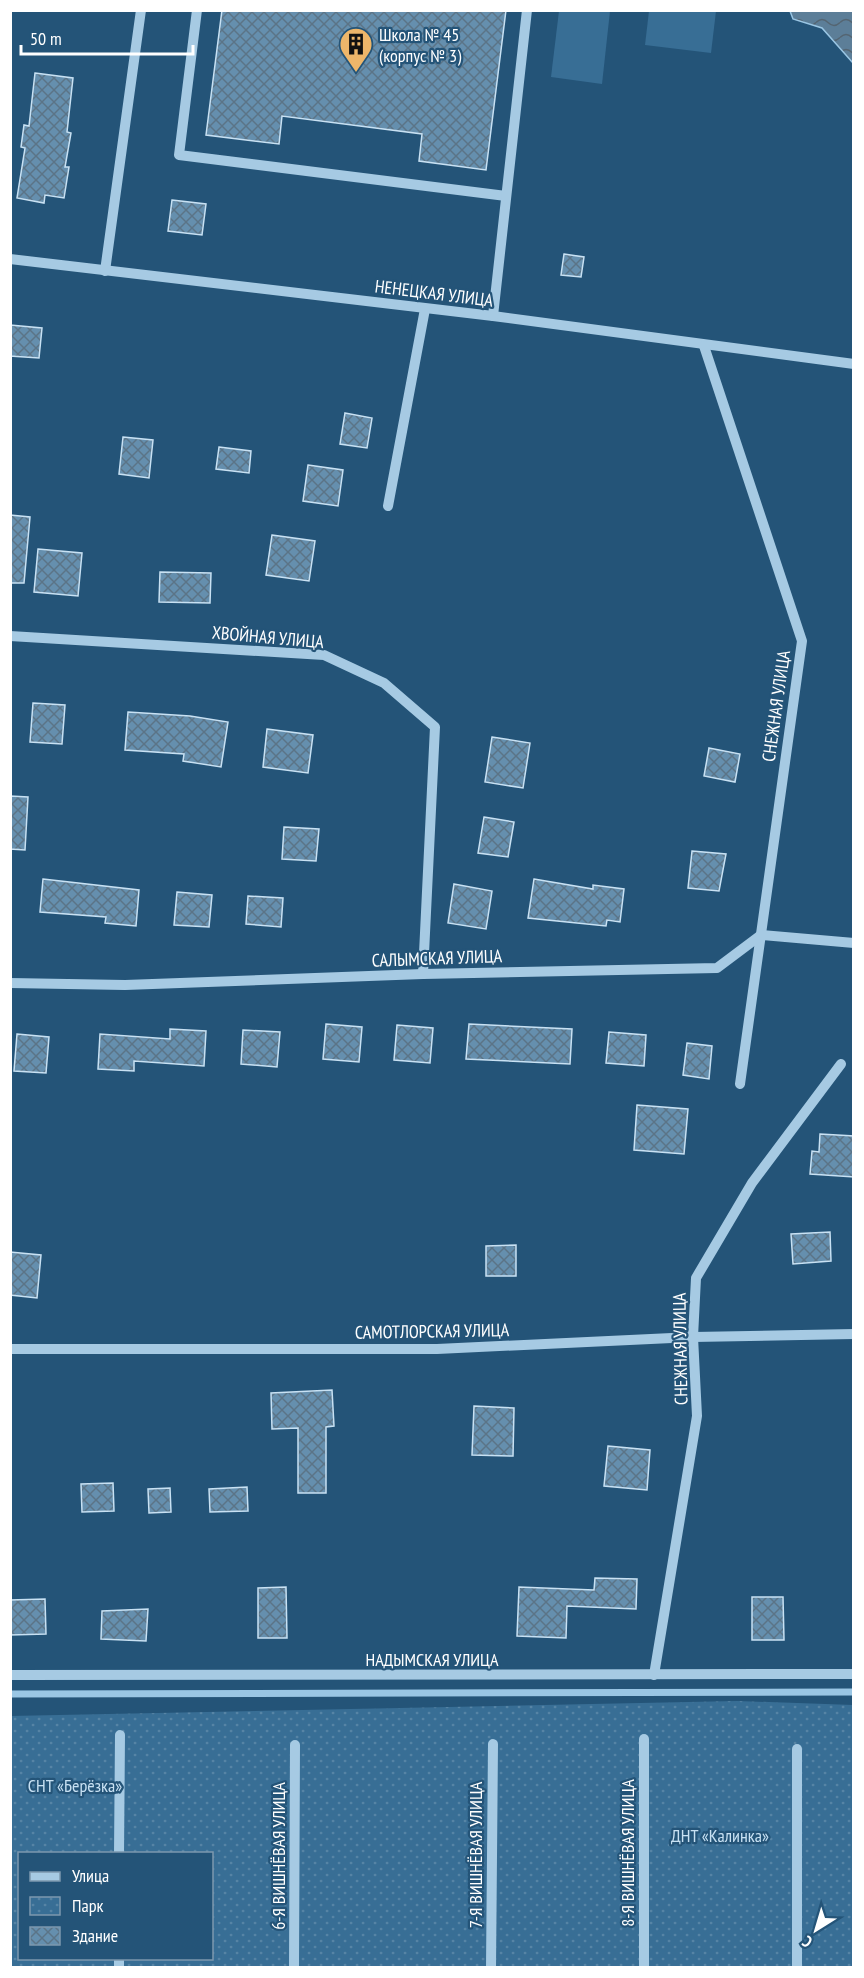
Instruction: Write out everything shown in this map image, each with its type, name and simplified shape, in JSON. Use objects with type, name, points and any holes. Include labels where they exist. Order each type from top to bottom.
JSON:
[{"type":"street","points":[[105,271],[141,10]]},
{"type":"street","points":[[197,10],[179,155],[506,196]]},
{"type":"street","points":[[493,316],[527,10]]},
{"type":"street","name":"НЕНЕЦКАЯ УЛИЦА","points":[[10,259],[493,316],[704,346],[854,363]]},
{"type":"street","points":[[388,506],[425,309]]},
{"type":"street","name":"СНЕЖНАЯ УЛИЦА","points":[[704,346],[802,641],[740,1084]]},
{"type":"street","name":"ХВОЙНАЯ УЛИЦА","points":[[10,636],[324,655],[384,683],[435,727],[423,974]]},
{"type":"street","points":[[761,935],[854,943]]},
{"type":"street","name":"САЛЫМСКАЯ УЛИЦА","points":[[10,983],[125,985],[423,974],[717,969],[761,935]]},
{"type":"street","name":"СНЕЖНАЯ УЛИЦА","points":[[654,1676],[697,1416],[693,1336],[696,1278],[752,1183],[842,1064]]},
{"type":"street","name":"САМОТЛОРСКАЯ УЛИЦА","points":[[10,1349],[437,1349],[693,1336],[854,1334]]},
{"type":"street","name":"НАДЫМСКАЯ УЛИЦА","points":[[10,1675],[854,1674]]},
{"type":"street","points":[[119,1852],[120,1735]]},
{"type":"street","name":"8-Я ВИШНЁВАЯ УЛИЦА","points":[[644,1739],[644,1968]]},
{"type":"street","name":"7-Я ВИШНЁВАЯ УЛИЦА","points":[[491,1968],[493,1744]]},
{"type":"street","name":"6-Я ВИШНЁВАЯ УЛИЦА","points":[[294,1968],[295,1745]]},
{"type":"street","points":[[797,1749],[797,1968]]},
{"type":"green space","points":[[559,11],[610,11],[602,84],[551,77]]},
{"type":"green space","points":[[649,11],[716,11],[711,53],[645,45]]},
{"type":"green space","name":"ДНТ «Калинка»","points":[[737,1701],[853,1705],[853,1967],[11,1967],[10,1716]]},
{"type":"water","points":[[790,11],[853,11],[853,63],[822,28],[793,19]]},
{"type":"building","name":"Школа № 45 (корпус № 3)","points":[[222,10],[506,10],[486,170],[419,161],[422,134],[282,116],[279,144],[206,135]]},
{"type":"building","points":[[35,73],[73,78],[67,132],[71,133],[65,167],[69,167],[64,198],[45,195],[44,203],[17,198],[25,148],[21,147],[24,125],[29,126]]},
{"type":"building","points":[[172,200],[206,204],[202,235],[168,231]]},
{"type":"building","points":[[564,254],[584,257],[581,277],[561,275]]},
{"type":"building","points":[[10,325],[42,328],[39,358],[10,356]]},
{"type":"building","points":[[345,413],[372,418],[367,448],[340,444]]},
{"type":"building","points":[[123,437],[153,440],[149,478],[119,474]]},
{"type":"building","points":[[219,447],[251,451],[249,473],[216,469]]},
{"type":"building","points":[[308,465],[343,470],[338,506],[303,501]]},
{"type":"building","points":[[10,515],[30,517],[24,583],[10,583]]},
{"type":"building","points":[[272,535],[315,541],[309,581],[266,575]]},
{"type":"building","points":[[38,549],[82,553],[78,596],[34,592]]},
{"type":"building","points":[[160,572],[211,573],[210,603],[159,602]]},
{"type":"building","points":[[33,703],[65,705],[62,744],[30,742]]},
{"type":"building","points":[[128,712],[190,716],[228,722],[221,767],[183,761],[184,754],[125,750]]},
{"type":"building","points":[[267,729],[313,735],[308,773],[263,767]]},
{"type":"building","points":[[492,737],[530,743],[523,788],[485,782]]},
{"type":"building","points":[[709,748],[740,754],[735,782],[704,776]]},
{"type":"building","points":[[10,796],[28,797],[25,850],[10,849]]},
{"type":"building","points":[[484,817],[514,822],[508,857],[478,853]]},
{"type":"building","points":[[284,827],[319,829],[316,861],[282,859]]},
{"type":"building","points":[[692,851],[726,854],[719,891],[688,888]]},
{"type":"building","points":[[43,879],[139,890],[136,926],[105,923],[106,917],[40,912]]},
{"type":"building","points":[[534,879],[593,889],[593,885],[624,889],[620,922],[607,920],[606,926],[528,918]]},
{"type":"building","points":[[454,884],[492,891],[486,929],[448,923]]},
{"type":"building","points":[[177,892],[212,895],[209,927],[174,925]]},
{"type":"building","points":[[248,896],[283,898],[281,927],[246,924]]},
{"type":"building","points":[[326,1024],[362,1027],[359,1062],[323,1059]]},
{"type":"building","points":[[469,1024],[572,1029],[570,1064],[466,1059]]},
{"type":"building","points":[[397,1025],[433,1028],[430,1063],[394,1060]]},
{"type":"building","points":[[170,1029],[206,1031],[204,1066],[134,1061],[134,1071],[98,1069],[100,1034],[170,1039]]},
{"type":"building","points":[[243,1030],[280,1032],[277,1067],[241,1064]]},
{"type":"building","points":[[609,1032],[646,1035],[644,1066],[606,1063]]},
{"type":"building","points":[[17,1034],[49,1037],[46,1073],[14,1071]]},
{"type":"building","points":[[687,1043],[712,1046],[709,1079],[683,1075]]},
{"type":"building","points":[[637,1105],[688,1109],[684,1154],[634,1150]]},
{"type":"building","points":[[820,1134],[854,1136],[854,1177],[810,1174],[812,1151],[819,1152]]},
{"type":"building","points":[[830,1232],[831,1261],[793,1264],[791,1234]]},
{"type":"building","points":[[516,1245],[516,1276],[486,1276],[486,1246]]},
{"type":"building","points":[[10,1252],[41,1255],[37,1298],[10,1295]]},
{"type":"building","points":[[332,1390],[334,1426],[326,1427],[326,1493],[298,1493],[298,1428],[272,1429],[271,1393]]},
{"type":"building","points":[[474,1406],[514,1408],[513,1456],[472,1455]]},
{"type":"building","points":[[608,1446],[650,1450],[647,1490],[604,1486]]},
{"type":"building","points":[[113,1483],[114,1511],[82,1512],[81,1484]]},
{"type":"building","points":[[247,1487],[248,1511],[210,1512],[209,1489]]},
{"type":"building","points":[[170,1488],[171,1512],[149,1513],[148,1489]]},
{"type":"building","points":[[595,1578],[637,1579],[636,1609],[567,1606],[566,1638],[517,1636],[519,1587],[594,1590]]},
{"type":"building","points":[[286,1587],[287,1638],[258,1638],[258,1588]]},
{"type":"building","points":[[752,1597],[783,1597],[784,1640],[752,1640]]},
{"type":"building","points":[[45,1599],[46,1634],[10,1635],[10,1600]]},
{"type":"building","points":[[148,1609],[146,1641],[101,1639],[102,1611]]},
{"type":"waterway","points":[[10,1694],[854,1692]]},
{"type":"place","name":"Школа № 45 (корпус № 3)","points":[[356,73]]},
{"type":"park label","name":"СНТ «Берёзка»","points":[[75,1785]]}]
